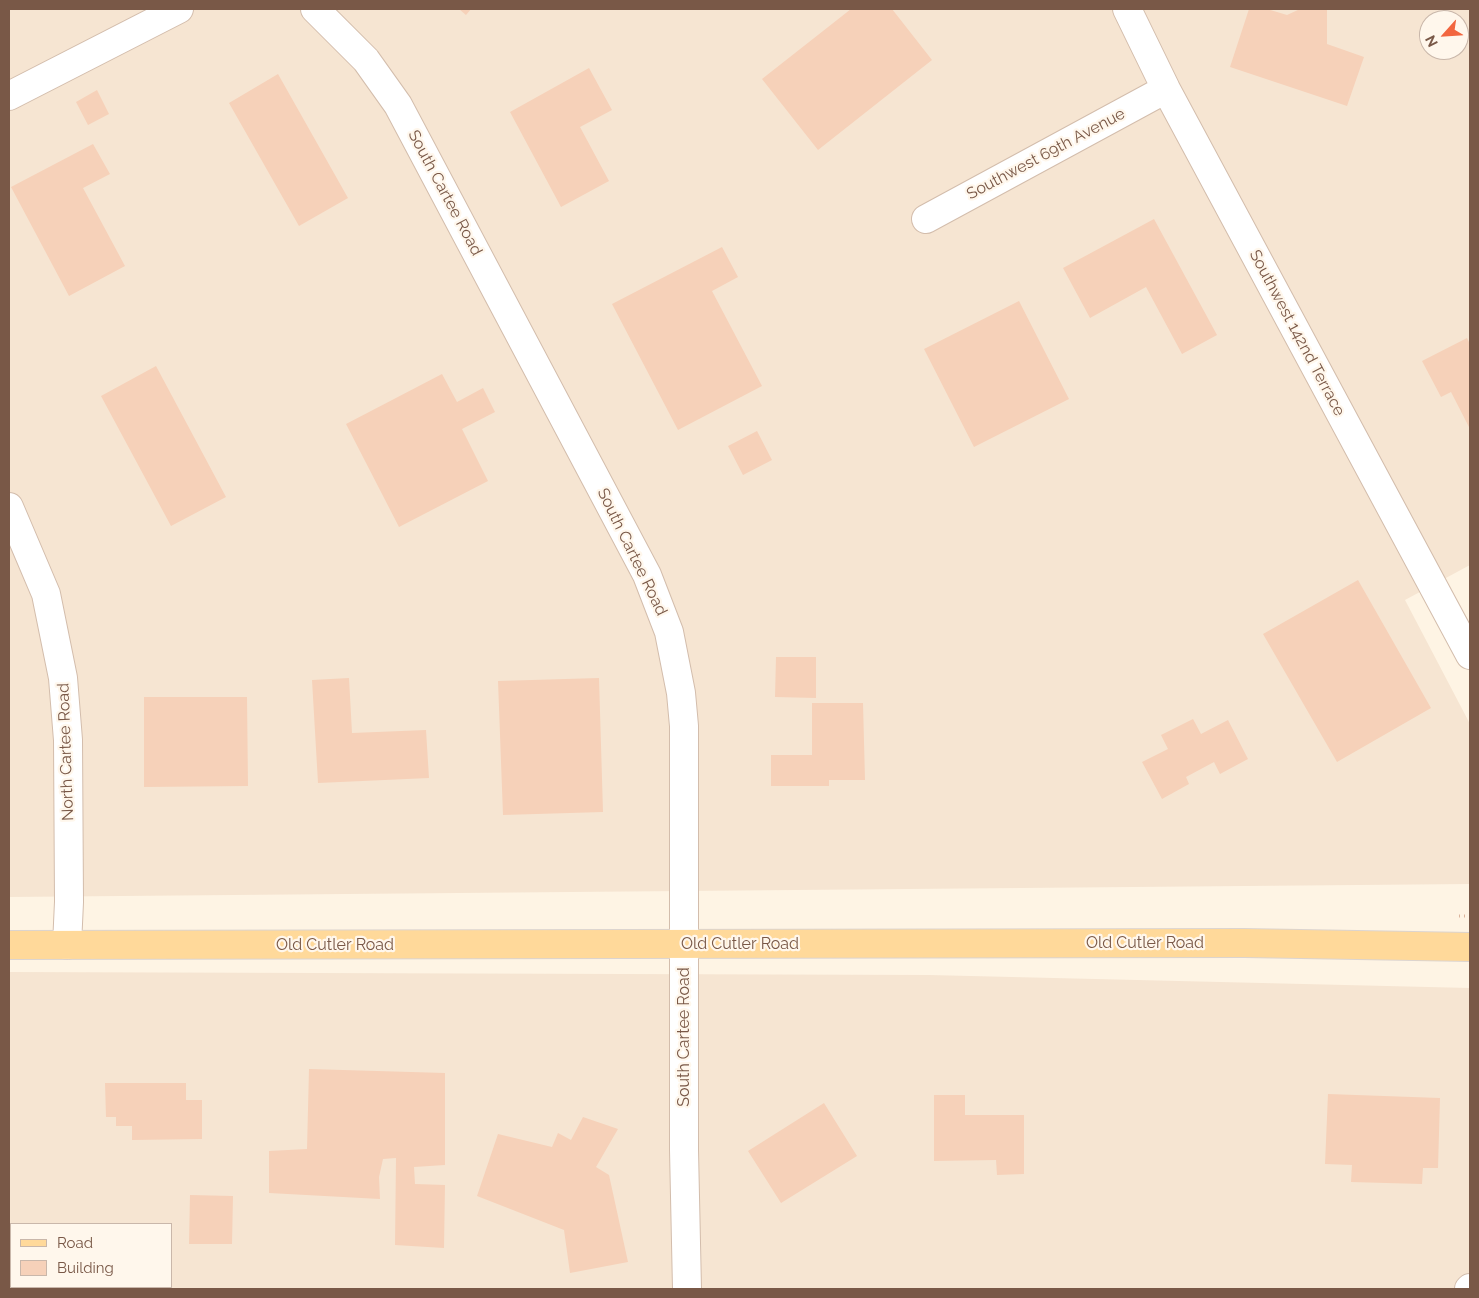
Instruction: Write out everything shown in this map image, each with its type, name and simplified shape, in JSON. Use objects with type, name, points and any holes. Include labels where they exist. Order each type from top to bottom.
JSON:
[{"type":"main road","name":"Old Cutler Road","points":[[9,945],[1244,943],[1470,947]]},
{"type":"street","points":[[9,96],[179,9]]},
{"type":"street","name":"Southwest 142nd Terrace","points":[[1127,9],[1166,90],[1470,655]]},
{"type":"street","name":"South Cartee Road","points":[[317,10],[366,60],[385,83],[398,105],[642,566],[660,604],[676,660],[684,726],[684,1150],[687,1289]]},
{"type":"street","name":"Southwest 69th Avenue","points":[[926,219],[1166,90]]},
{"type":"street","name":"North Cartee Road","points":[[9,507],[46,594],[63,678],[68,740],[69,902],[67,945]]},
{"type":"shaded area","points":[[9,9],[1470,9],[1470,565],[1405,600],[1470,724],[1470,884],[9,897]]},
{"type":"shaded area","points":[[9,972],[929,975],[1470,988],[1470,1289],[9,1289]]},
{"type":"building","points":[[459,9],[471,9],[466,15]]},
{"type":"building","points":[[851,9],[892,9],[932,60],[818,150],[762,79]]},
{"type":"building","points":[[1249,9],[1267,9],[1287,15],[1300,9],[1327,9],[1327,44],[1364,57],[1347,106],[1230,67]]},
{"type":"building","points":[[589,68],[612,110],[580,127],[609,181],[561,207],[510,112]]},
{"type":"building","points":[[278,74],[348,198],[299,226],[229,103]]},
{"type":"building","points":[[97,90],[109,114],[88,125],[76,102]]},
{"type":"building","points":[[93,144],[110,174],[83,188],[125,266],[69,296],[11,187]]},
{"type":"building","points":[[1154,219],[1217,335],[1182,354],[1146,287],[1090,318],[1063,268]]},
{"type":"building","points":[[722,247],[738,277],[712,291],[762,386],[678,430],[612,304]]},
{"type":"building","points":[[1019,301],[1069,399],[974,447],[924,349]]},
{"type":"building","points":[[1467,338],[1470,344],[1470,429],[1451,392],[1441,397],[1422,361]]},
{"type":"building","points":[[156,366],[226,497],[171,526],[101,396]]},
{"type":"building","points":[[442,374],[457,402],[483,388],[495,412],[462,429],[488,481],[399,527],[346,424]]},
{"type":"building","points":[[757,431],[772,460],[743,475],[728,446]]},
{"type":"building","points":[[1358,580],[1431,708],[1337,762],[1263,634]]},
{"type":"building","points":[[776,657],[816,657],[816,698],[775,697]]},
{"type":"building","points":[[349,678],[352,733],[426,730],[429,778],[318,783],[312,680]]},
{"type":"building","points":[[599,678],[603,812],[503,815],[498,681]]},
{"type":"building","points":[[144,697],[247,697],[248,786],[144,787]]},
{"type":"building","points":[[812,703],[863,703],[865,780],[829,780],[829,786],[771,786],[771,755],[812,755]]},
{"type":"building","points":[[1193,719],[1201,734],[1228,720],[1248,759],[1220,774],[1214,762],[1186,777],[1189,784],[1162,799],[1142,762],[1168,749],[1161,735]]},
{"type":"building","points":[[309,1069],[445,1073],[445,1165],[414,1167],[415,1184],[445,1185],[444,1248],[395,1245],[396,1158],[383,1159],[379,1177],[380,1199],[269,1193],[269,1151],[307,1149]]},
{"type":"building","points":[[105,1083],[186,1083],[186,1100],[202,1100],[202,1139],[132,1140],[132,1126],[116,1126],[116,1117],[106,1117]]},
{"type":"building","points":[[1328,1094],[1440,1098],[1438,1168],[1423,1168],[1422,1184],[1351,1182],[1352,1165],[1325,1164]]},
{"type":"building","points":[[934,1095],[965,1095],[965,1115],[1024,1115],[1024,1174],[997,1175],[996,1160],[934,1161]]},
{"type":"building","points":[[824,1103],[857,1156],[781,1203],[748,1151]]},
{"type":"building","points":[[583,1117],[618,1129],[596,1167],[609,1175],[628,1262],[570,1273],[564,1230],[477,1196],[498,1134],[552,1147],[558,1133],[571,1140]]},
{"type":"building","points":[[190,1195],[233,1196],[232,1244],[189,1244]]}]
